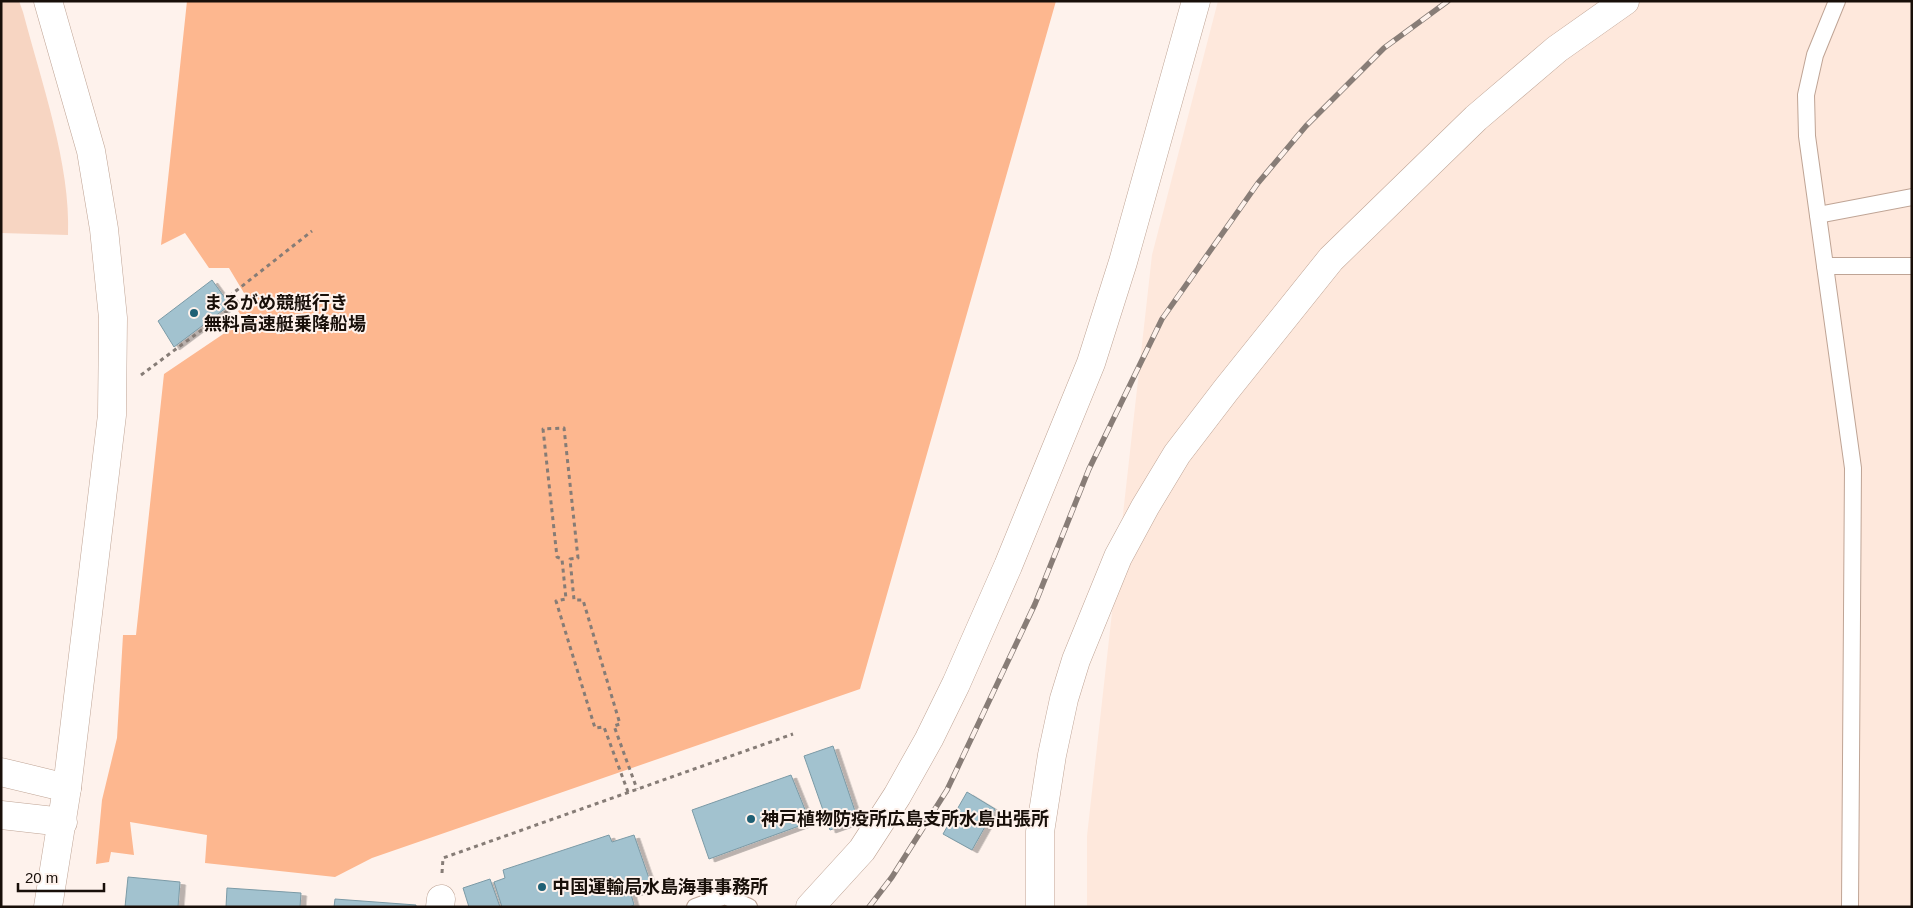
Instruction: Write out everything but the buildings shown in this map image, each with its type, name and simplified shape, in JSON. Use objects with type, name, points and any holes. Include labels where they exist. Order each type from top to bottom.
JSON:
[{"type":"street","points":[[48,1],[91,151],[104,229],[113,318],[112,415],[67,788],[48,907]]},
{"type":"street","points":[[810,907],[862,850],[930,739],[1008,566],[1090,363],[1124,262],[1196,1]]},
{"type":"street","points":[[1040,907],[1040,832],[1052,755],[1064,699],[1076,660],[1118,558],[1144,507],[1177,454],[1331,259],[1476,118],[1557,49],[1625,1]]},
{"type":"street","points":[[1,772],[67,788]]},
{"type":"street","points":[[1,815],[62,822]]},
{"type":"lane","points":[[1837,1],[1815,55],[1806,95],[1807,136],[1853,468],[1850,907]]},
{"type":"lane","points":[[1818,215],[1912,197]]},
{"type":"lane","points":[[1825,266],[1912,266]]},
{"type":"lane","points":[[695,907],[725,896],[749,907]]},
{"type":"path","points":[[141,376],[238,303],[232,294],[312,232]]},
{"type":"path","points":[[628,792],[604,727],[595,728],[556,601],[566,599],[562,559],[557,557],[543,429],[564,428],[578,558],[570,559],[574,600],[583,600],[620,724],[614,726],[638,789]]},
{"type":"path","points":[[443,858],[793,734]]},
{"type":"shaded area","points":[[1,1],[19,1],[23,12],[60,152],[68,208],[68,235],[1,233]]},
{"type":"shaded area","points":[[187,1],[1056,1],[860,689],[372,858],[335,877],[205,863],[207,835],[130,822],[134,855],[111,852],[109,862],[96,864],[102,800],[117,738],[123,635],[136,635],[164,374],[244,320],[238,311],[250,303],[229,268],[209,268],[185,233],[161,245]]},
{"type":"shaded area","points":[[1218,1],[1912,1],[1912,907],[1087,907],[1087,836],[1152,255]]},
{"type":"railway","points":[[869,907],[892,877],[947,790],[1035,604],[1089,469],[1162,319],[1258,183],[1306,126],[1384,48],[1448,1]]},
{"type":"place","name":"まるがめ競艇行き 無料高速艇乗降船場","points":[[194,313]]},
{"type":"place","name":"神戸植物防疫所広島支所水島出張所","points":[[751,819]]},
{"type":"place","name":"中国運輸局水島海事事務所","points":[[542,887]]}]
